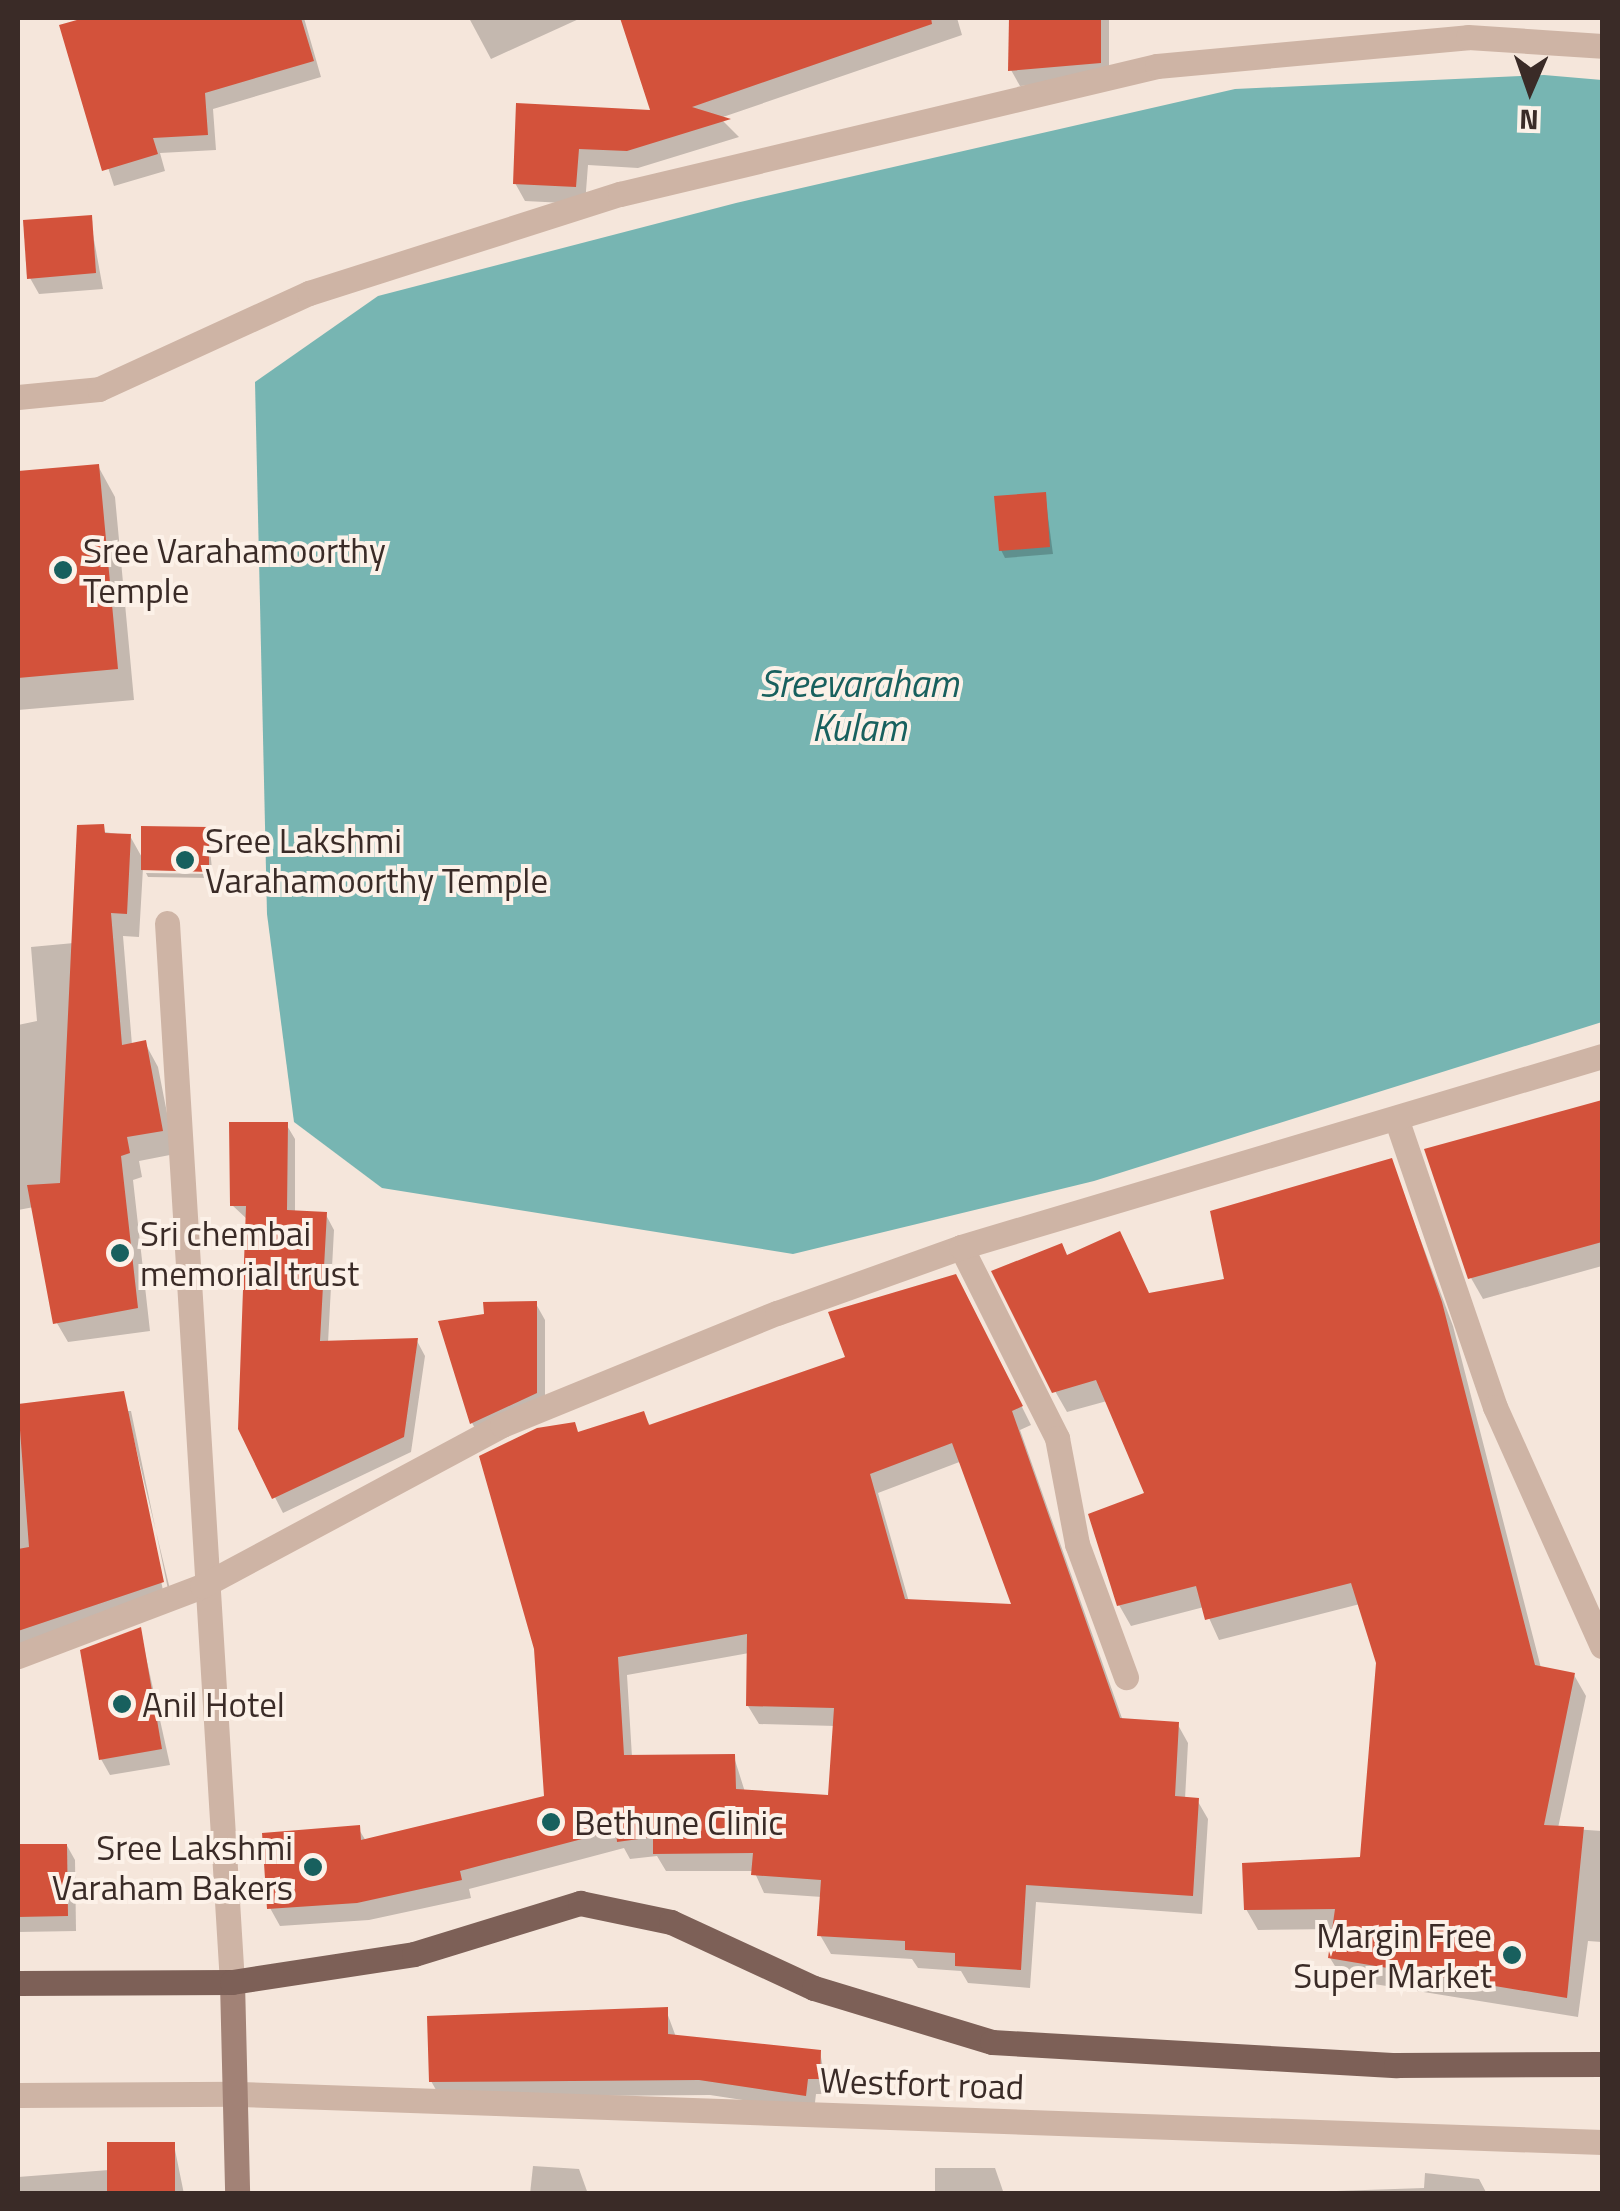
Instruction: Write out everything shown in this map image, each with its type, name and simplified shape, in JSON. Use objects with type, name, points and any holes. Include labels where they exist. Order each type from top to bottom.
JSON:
[{"type":"main road","points":[[18,1984],[232,1982],[414,1954],[580,1904],[671,1922],[814,1988],[992,2042],[1396,2066],[1602,2064]]},
{"type":"main road","points":[[232,1982],[239,2094],[237,2194]]},
{"type":"street","points":[[18,397],[99,389],[309,293],[620,194],[1157,66],[1469,27],[1602,46]]},
{"type":"street","points":[[167,923],[202,1586],[232,1982]]},
{"type":"street","points":[[18,1656],[202,1586],[502,1425],[961,1247],[1602,1056]]},
{"type":"street","points":[[1396,1118],[1495,1407],[1602,1646]]},
{"type":"street","points":[[961,1247],[1057,1438],[1076,1544],[1126,1677]]},
{"type":"street","name":"Westfort road","points":[[18,2095],[239,2094],[1602,2142]]},
{"type":"water","name":"Sreevaraham Kulam","points":[[1544,75],[1602,80],[1602,1022],[1094,1181],[793,1254],[382,1188],[294,1122],[267,914],[255,382],[378,296],[736,203],[1235,89]]},
{"type":"building","points":[[84,18],[301,18],[314,61],[205,93],[208,135],[153,138],[158,154],[102,171],[59,25]]},
{"type":"building","points":[[620,18],[931,18],[932,24],[692,107],[731,119],[627,151],[579,149],[576,187],[513,184],[516,103],[650,110]]},
{"type":"building","points":[[1009,18],[1101,18],[1101,63],[1008,71]]},
{"type":"building","points":[[92,215],[96,273],[27,279],[23,220]]},
{"type":"building","name":"Sree Varahamoorthy Temple","points":[[99,464],[118,669],[18,678],[18,471]]},
{"type":"building","points":[[1046,492],[1050,547],[999,551],[994,496]]},
{"type":"building","points":[[104,824],[105,833],[131,834],[127,914],[111,913],[122,1045],[146,1040],[163,1131],[127,1137],[130,1153],[121,1156],[138,1308],[53,1324],[27,1185],[60,1183],[77,825]]},
{"type":"building","name":"Sree Lakshmi Varahamoorthy Temple","points":[[141,826],[209,827],[209,872],[141,870]]},
{"type":"building","points":[[1602,1100],[1602,1242],[1468,1279],[1424,1149]]},
{"type":"building","points":[[229,1122],[288,1122],[287,1210],[327,1212],[320,1341],[418,1338],[404,1437],[272,1499],[238,1429],[246,1206],[230,1206]]},
{"type":"building","points":[[1392,1158],[1442,1302],[1535,1665],[1575,1673],[1544,1825],[1584,1827],[1567,1998],[1328,1958],[1335,1909],[1244,1910],[1242,1863],[1360,1857],[1376,1663],[1351,1583],[1205,1620],[1196,1586],[1117,1606],[1088,1514],[1144,1493],[1096,1380],[1052,1393],[991,1271],[1062,1243],[1067,1255],[1120,1231],[1149,1293],[1224,1279],[1210,1211]]},
{"type":"building","points":[[956,1274],[1023,1406],[1012,1411],[1120,1718],[1179,1722],[1175,1796],[1199,1798],[1193,1896],[1026,1885],[1021,1970],[955,1966],[955,1953],[905,1950],[905,1941],[817,1936],[821,1880],[751,1875],[753,1853],[653,1854],[653,1837],[617,1842],[616,1830],[460,1871],[462,1880],[357,1903],[267,1909],[262,1833],[360,1825],[361,1840],[544,1796],[534,1649],[479,1456],[537,1428],[575,1422],[578,1432],[644,1411],[649,1425],[845,1357],[828,1312]],"holes":[[[952,1443],[1011,1604],[905,1599],[870,1474]],[[747,1634],[746,1706],[834,1708],[828,1795],[736,1789],[735,1754],[624,1755],[618,1657]]]},
{"type":"building","points":[[537,1301],[537,1393],[470,1424],[438,1321],[484,1314],[483,1302]]},
{"type":"building","points":[[124,1391],[164,1582],[18,1631],[18,1549],[29,1547],[18,1404]]},
{"type":"building","name":"Anil Hotel","points":[[141,1627],[162,1749],[99,1760],[80,1650]]},
{"type":"building","points":[[18,1844],[67,1844],[68,1916],[18,1917]]},
{"type":"building","points":[[668,2007],[668,2034],[821,2050],[820,2079],[808,2079],[806,2096],[699,2080],[429,2082],[427,2016]]},
{"type":"building","points":[[107,2142],[175,2142],[175,2194],[107,2194]]},
{"type":"place","name":"Sree Varahamoorthy Temple","points":[[63,570]]},
{"type":"place","name":"Sree Lakshmi Varahamoorthy Temple","points":[[185,860]]},
{"type":"place","name":"Sri chembai memorial trust","points":[[120,1253]]},
{"type":"place","name":"Anil Hotel","points":[[122,1704]]},
{"type":"place","name":"Bethune Clinic","points":[[551,1822]]},
{"type":"place","name":"Sree Lakshmi Varaham Bakers","points":[[313,1867]]},
{"type":"place","name":"Margin Free Super Market","points":[[1512,1955]]}]
